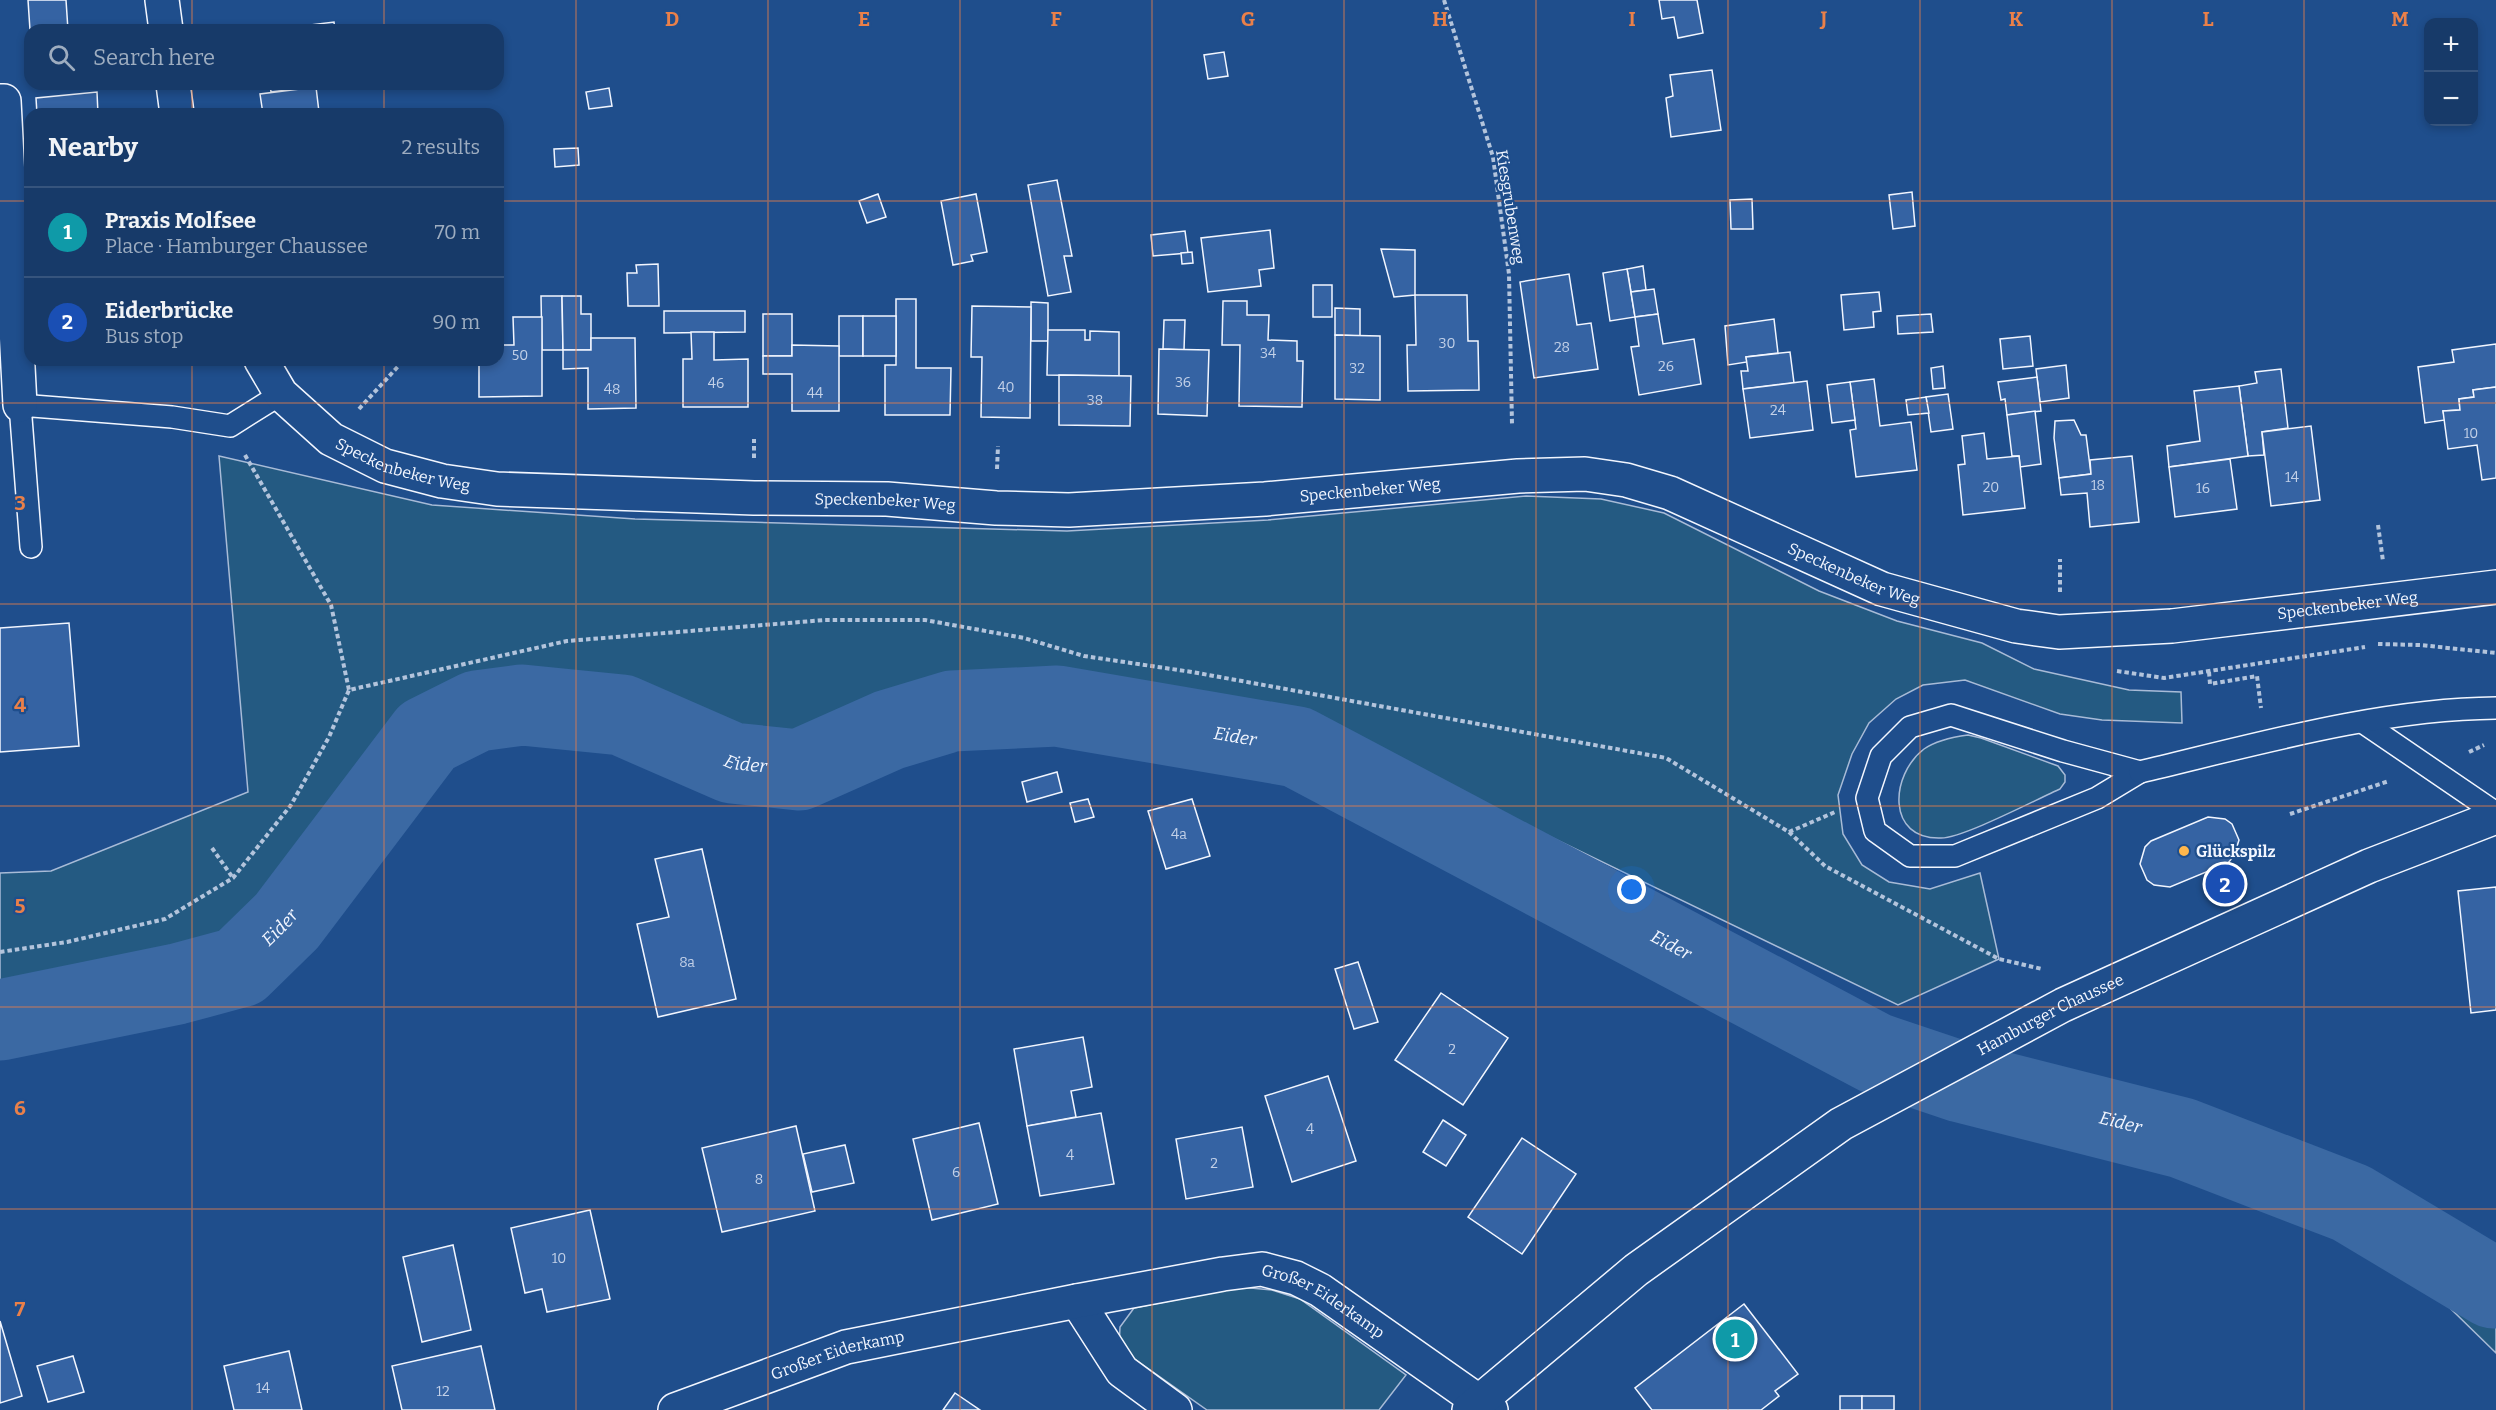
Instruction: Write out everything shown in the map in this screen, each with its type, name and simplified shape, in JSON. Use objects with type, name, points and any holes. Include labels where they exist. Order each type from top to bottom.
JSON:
[{"type":"street","points":[[162,0],[165,24]]},
{"type":"street","points":[[174,90],[176,108]]},
{"type":"street","points":[[0,101],[4,101],[20,405]]},
{"type":"street","name":"Speckenbeker Weg","points":[[265,366],[281,394],[331,439],[385,466],[442,481],[497,489],[754,498],[887,499],[996,508],[1069,510],[1265,499],[1518,476],[1585,474],[1626,480],[1670,493],[1882,589],[2016,626],[2059,632],[2172,626],[2496,587]]},
{"type":"street","name":"Hamburger Chaussee","points":[[1479,1407],[1636,1270],[1840,1124],[2063,1005],[2369,866],[2496,814]]},
{"type":"street","name":"Großer Eiderkamp","points":[[675,1410],[846,1347],[1077,1301],[1262,1269],[1296,1278],[1320,1290],[1479,1407]]},
{"type":"street","points":[[1077,1301],[1122,1371],[1175,1410]]},
{"type":"lane","points":[[31,547],[20,405],[172,417],[230,426],[281,394]]},
{"type":"lane","points":[[2140,771],[2063,751],[1951,715],[1910,727],[1881,756],[1867,798],[1875,831],[1910,856],[1955,856],[2097,798],[2140,771],[2266,741],[2444,708],[2496,708]]},
{"type":"lane","points":[[2364,723],[2496,814]]},
{"type":"path","name":"Kiesgrubenweg","points":[[1444,0],[1493,157],[1509,274],[1512,424]]},
{"type":"path","points":[[355,414],[398,366]]},
{"type":"path","points":[[0,952],[67,942],[165,919],[233,878],[291,805],[329,737],[349,690],[331,605],[230,426]]},
{"type":"path","points":[[349,690],[567,641],[825,620],[925,620],[1024,638],[1084,656],[1203,674],[1666,758],[1790,832],[1825,866],[1999,959],[2106,985]]},
{"type":"path","points":[[2209,672],[2210,684],[2251,678]]},
{"type":"path","points":[[1790,832],[1867,798]]},
{"type":"path","points":[[212,848],[233,878]]},
{"type":"shaded area","points":[[219,456],[432,505],[635,519],[1067,531],[1268,520],[1526,496],[1601,499],[1664,513],[1819,591],[1897,621],[1982,643],[2034,669],[2129,690],[2181,692],[2182,723],[2102,720],[2060,714],[1965,680],[1923,685],[1896,699],[1869,723],[1852,754],[1838,795],[1843,834],[1862,865],[1889,882],[1930,889],[1980,873],[1999,959],[1898,1005],[1309,720],[969,677],[872,718],[801,744],[738,732],[628,683],[534,672],[467,690],[394,721],[253,923],[172,946],[83,980],[0,991],[0,873],[51,871],[248,792]]},
{"type":"shaded area","points":[[1968,735],[2058,766],[2065,775],[2065,782],[2060,789],[1965,832],[1941,838],[1923,836],[1910,829],[1902,818],[1899,804],[1900,789],[1905,774],[1913,760],[1924,749],[1945,739]]},
{"type":"shaded area","points":[[2496,1270],[2496,1353],[2451,1309]]},
{"type":"shaded area","points":[[1240,1287],[1272,1290],[1300,1299],[1406,1375],[1379,1410],[1207,1410],[1119,1348],[1120,1327],[1134,1308]]},
{"type":"building","points":[[28,0],[66,0],[68,24],[30,24]]},
{"type":"building","points":[[1659,0],[1697,0],[1703,33],[1678,38],[1674,17],[1662,19]]},
{"type":"building","points":[[1224,52],[1228,76],[1208,79],[1204,55]]},
{"type":"building","points":[[1712,70],[1721,130],[1671,137],[1666,98],[1673,96],[1670,75]]},
{"type":"building","points":[[609,88],[612,106],[589,109],[586,92]]},
{"type":"building","points":[[316,90],[319,108],[262,108],[260,94]]},
{"type":"building","points":[[97,92],[98,108],[37,108],[36,98]]},
{"type":"building","points":[[578,148],[579,165],[555,167],[554,149]]},
{"type":"building","points":[[1057,180],[1072,256],[1064,256],[1071,292],[1048,296],[1028,185]]},
{"type":"building","points":[[1912,192],[1915,226],[1893,229],[1889,195]]},
{"type":"building","points":[[878,194],[886,217],[867,223],[859,201]]},
{"type":"building","points":[[976,194],[987,252],[971,255],[973,261],[953,265],[941,201]]},
{"type":"building","points":[[1752,199],[1753,229],[1731,229],[1730,200]]},
{"type":"building","points":[[1270,230],[1274,268],[1259,270],[1261,286],[1208,292],[1201,238]]},
{"type":"building","points":[[1185,231],[1188,253],[1153,256],[1151,235]]},
{"type":"building","points":[[1381,249],[1415,250],[1415,295],[1394,297]]},
{"type":"building","points":[[1192,252],[1193,263],[1182,264],[1181,253]]},
{"type":"building","points":[[658,264],[659,306],[628,306],[627,273],[637,273],[636,265]]},
{"type":"building","points":[[1643,266],[1646,290],[1631,292],[1627,269]]},
{"type":"building","points":[[1627,269],[1635,317],[1610,321],[1603,273]]},
{"type":"building","points":[[1569,274],[1577,325],[1591,323],[1598,369],[1534,378],[1520,282]]},
{"type":"building","points":[[1313,285],[1332,285],[1332,317],[1313,317]]},
{"type":"building","points":[[1654,289],[1658,314],[1635,317],[1631,292]]},
{"type":"building","points":[[1879,292],[1881,311],[1873,312],[1874,327],[1844,330],[1841,295]]},
{"type":"building","points":[[1415,295],[1467,295],[1468,341],[1478,341],[1479,390],[1408,391],[1407,345],[1416,345]]},
{"type":"building","points":[[541,296],[562,296],[563,350],[542,350]]},
{"type":"building","points":[[562,296],[581,296],[581,314],[591,314],[591,350],[563,350]]},
{"type":"building","points":[[896,299],[916,299],[916,368],[951,368],[950,415],[885,415],[885,365],[896,365]]},
{"type":"building","points":[[1223,301],[1247,301],[1247,315],[1269,315],[1268,340],[1297,341],[1297,361],[1303,361],[1302,407],[1239,406],[1240,345],[1222,345]]},
{"type":"building","points":[[1031,302],[1048,303],[1048,341],[1031,341]]},
{"type":"building","points":[[972,306],[1031,307],[1030,418],[981,417],[982,357],[971,357]]},
{"type":"building","points":[[1335,308],[1360,309],[1360,336],[1335,335]]},
{"type":"building","points":[[664,311],[745,311],[745,332],[664,333]]},
{"type":"building","points":[[763,314],[792,314],[792,356],[763,356]]},
{"type":"building","points":[[1658,314],[1663,344],[1694,339],[1701,384],[1639,395],[1631,347],[1639,346],[1635,317]]},
{"type":"building","points":[[1931,314],[1933,332],[1898,334],[1897,316]]},
{"type":"building","points":[[839,316],[863,316],[863,356],[839,356]]},
{"type":"building","points":[[863,316],[896,316],[896,356],[863,356]]},
{"type":"building","points":[[513,317],[542,317],[542,396],[479,397],[479,366],[504,366],[504,345],[514,345]]},
{"type":"building","points":[[1774,319],[1778,353],[1746,357],[1747,362],[1728,365],[1725,326]]},
{"type":"building","points":[[1164,320],[1185,320],[1184,350],[1163,349]]},
{"type":"building","points":[[1048,330],[1085,330],[1085,340],[1090,340],[1090,331],[1119,332],[1119,376],[1047,375]]},
{"type":"building","points":[[691,332],[714,332],[714,360],[748,359],[748,407],[683,407],[683,359],[692,359]]},
{"type":"building","points":[[1335,335],[1380,336],[1380,400],[1335,399]]},
{"type":"building","points":[[2030,336],[2033,366],[2003,369],[2000,339]]},
{"type":"building","points":[[591,338],[635,338],[636,408],[588,409],[588,368],[563,369],[563,350],[591,350]]},
{"type":"building","points":[[2496,344],[2496,387],[2473,390],[2474,397],[2459,399],[2460,410],[2443,411],[2445,420],[2425,423],[2418,367],[2454,362],[2452,350]]},
{"type":"building","points":[[792,345],[839,346],[839,411],[792,411],[792,374],[763,374],[763,356],[792,356]]},
{"type":"building","points":[[1159,349],[1209,350],[1207,416],[1158,414]]},
{"type":"building","points":[[1790,352],[1794,383],[1743,389],[1741,371],[1748,371],[1746,357]]},
{"type":"building","points":[[2066,365],[2069,398],[2040,402],[2036,369]]},
{"type":"building","points":[[1943,366],[1945,388],[1933,389],[1931,368]]},
{"type":"building","points":[[2281,369],[2288,428],[2262,432],[2264,455],[2248,456],[2239,386],[2257,383],[2255,372]]},
{"type":"building","points":[[1059,375],[1131,376],[1130,426],[1059,425]]},
{"type":"building","points":[[2037,377],[2041,411],[2007,415],[2005,399],[2001,400],[1998,382]]},
{"type":"building","points":[[1874,379],[1880,426],[1911,422],[1917,470],[1856,477],[1850,430],[1856,429],[1850,382]]},
{"type":"building","points":[[1807,381],[1813,430],[1750,438],[1743,389]]},
{"type":"building","points":[[1850,382],[1855,420],[1832,423],[1827,385]]},
{"type":"building","points":[[2239,386],[2248,456],[2169,467],[2167,446],[2200,441],[2194,391]]},
{"type":"building","points":[[2496,387],[2496,478],[2482,480],[2477,445],[2448,449],[2443,411],[2460,410],[2459,399],[2474,397],[2473,390]]},
{"type":"building","points":[[1948,394],[1953,429],[1931,432],[1926,397]]},
{"type":"building","points":[[1926,397],[1929,413],[1908,415],[1906,400]]},
{"type":"building","points":[[2035,411],[2041,464],[2020,467],[2019,456],[2012,456],[2007,415]]},
{"type":"building","points":[[2074,420],[2081,435],[2086,435],[2091,474],[2059,478],[2054,438],[2055,421]]},
{"type":"building","points":[[2311,426],[2320,500],[2271,506],[2262,432]]},
{"type":"building","points":[[1984,433],[1987,459],[2019,456],[2025,508],[1963,515],[1958,465],[1965,464],[1962,436]]},
{"type":"building","points":[[2132,456],[2139,522],[2090,527],[2087,493],[2061,495],[2059,478],[2091,474],[2090,460]]},
{"type":"building","points":[[2230,459],[2237,509],[2175,517],[2169,467]]},
{"type":"building","points":[[69,623],[79,746],[0,752],[0,628]]},
{"type":"building","points":[[1057,772],[1062,792],[1027,802],[1022,782]]},
{"type":"building","points":[[1088,799],[1094,817],[1075,822],[1070,803]]},
{"type":"building","points":[[1192,799],[1210,856],[1166,869],[1148,811]]},
{"type":"building","points":[[2208,817],[2225,819],[2232,824],[2239,840],[2234,856],[2228,863],[2170,887],[2154,885],[2147,880],[2140,864],[2145,847],[2151,841]]},
{"type":"building","points":[[702,849],[736,999],[658,1017],[637,924],[669,917],[655,859]]},
{"type":"building","points":[[2496,887],[2496,1010],[2471,1013],[2458,891]]},
{"type":"building","points":[[1358,962],[1378,1022],[1354,1029],[1335,969]]},
{"type":"building","points":[[1441,993],[1508,1038],[1463,1105],[1395,1060]]},
{"type":"building","points":[[1083,1037],[1092,1087],[1071,1091],[1076,1117],[1027,1126],[1014,1049]]},
{"type":"building","points":[[1328,1076],[1356,1161],[1292,1182],[1265,1096]]},
{"type":"building","points":[[1101,1113],[1114,1184],[1040,1196],[1027,1126]]},
{"type":"building","points":[[1443,1120],[1466,1135],[1446,1166],[1423,1152]]},
{"type":"building","points":[[979,1123],[998,1204],[932,1220],[913,1139]]},
{"type":"building","points":[[796,1126],[815,1211],[722,1232],[702,1148]]},
{"type":"building","points":[[1242,1127],[1253,1187],[1186,1199],[1176,1139]]},
{"type":"building","points":[[1522,1138],[1576,1174],[1522,1254],[1468,1217]]},
{"type":"building","points":[[845,1145],[854,1183],[812,1192],[803,1154]]},
{"type":"building","points":[[590,1210],[610,1299],[547,1312],[542,1289],[525,1293],[511,1228]]},
{"type":"building","points":[[453,1245],[471,1330],[422,1342],[403,1257]]},
{"type":"building","points":[[1744,1304],[1798,1374],[1775,1391],[1779,1396],[1761,1410],[1652,1410],[1635,1388]]},
{"type":"building","points":[[0,1321],[22,1396],[0,1403]]},
{"type":"building","points":[[481,1346],[495,1410],[402,1410],[392,1366]]},
{"type":"building","points":[[289,1351],[302,1410],[234,1410],[224,1366]]},
{"type":"building","points":[[73,1356],[84,1392],[48,1402],[37,1366]]},
{"type":"building","points":[[955,1393],[980,1410],[943,1410]]},
{"type":"building","points":[[1840,1396],[1862,1396],[1862,1410],[1840,1410]]},
{"type":"building","points":[[1862,1396],[1894,1396],[1894,1410],[1862,1410]]},
{"type":"waterway","name":"Eider","points":[[0,1020],[177,984],[240,967],[287,921],[427,736],[477,711],[522,705],[622,715],[732,763],[799,770],[889,730],[952,711],[1057,706],[1297,747],[1875,1053],[1961,1082],[2182,1138],[2351,1203],[2493,1288]]},
{"type":"place","name":"Glückspilz","points":[[2184,851]]},
{"type":"place","name":"Eiderbrücke","points":[[2225,884]]},
{"type":"place","name":"Praxis Molfsee","points":[[1735,1339]]}]
